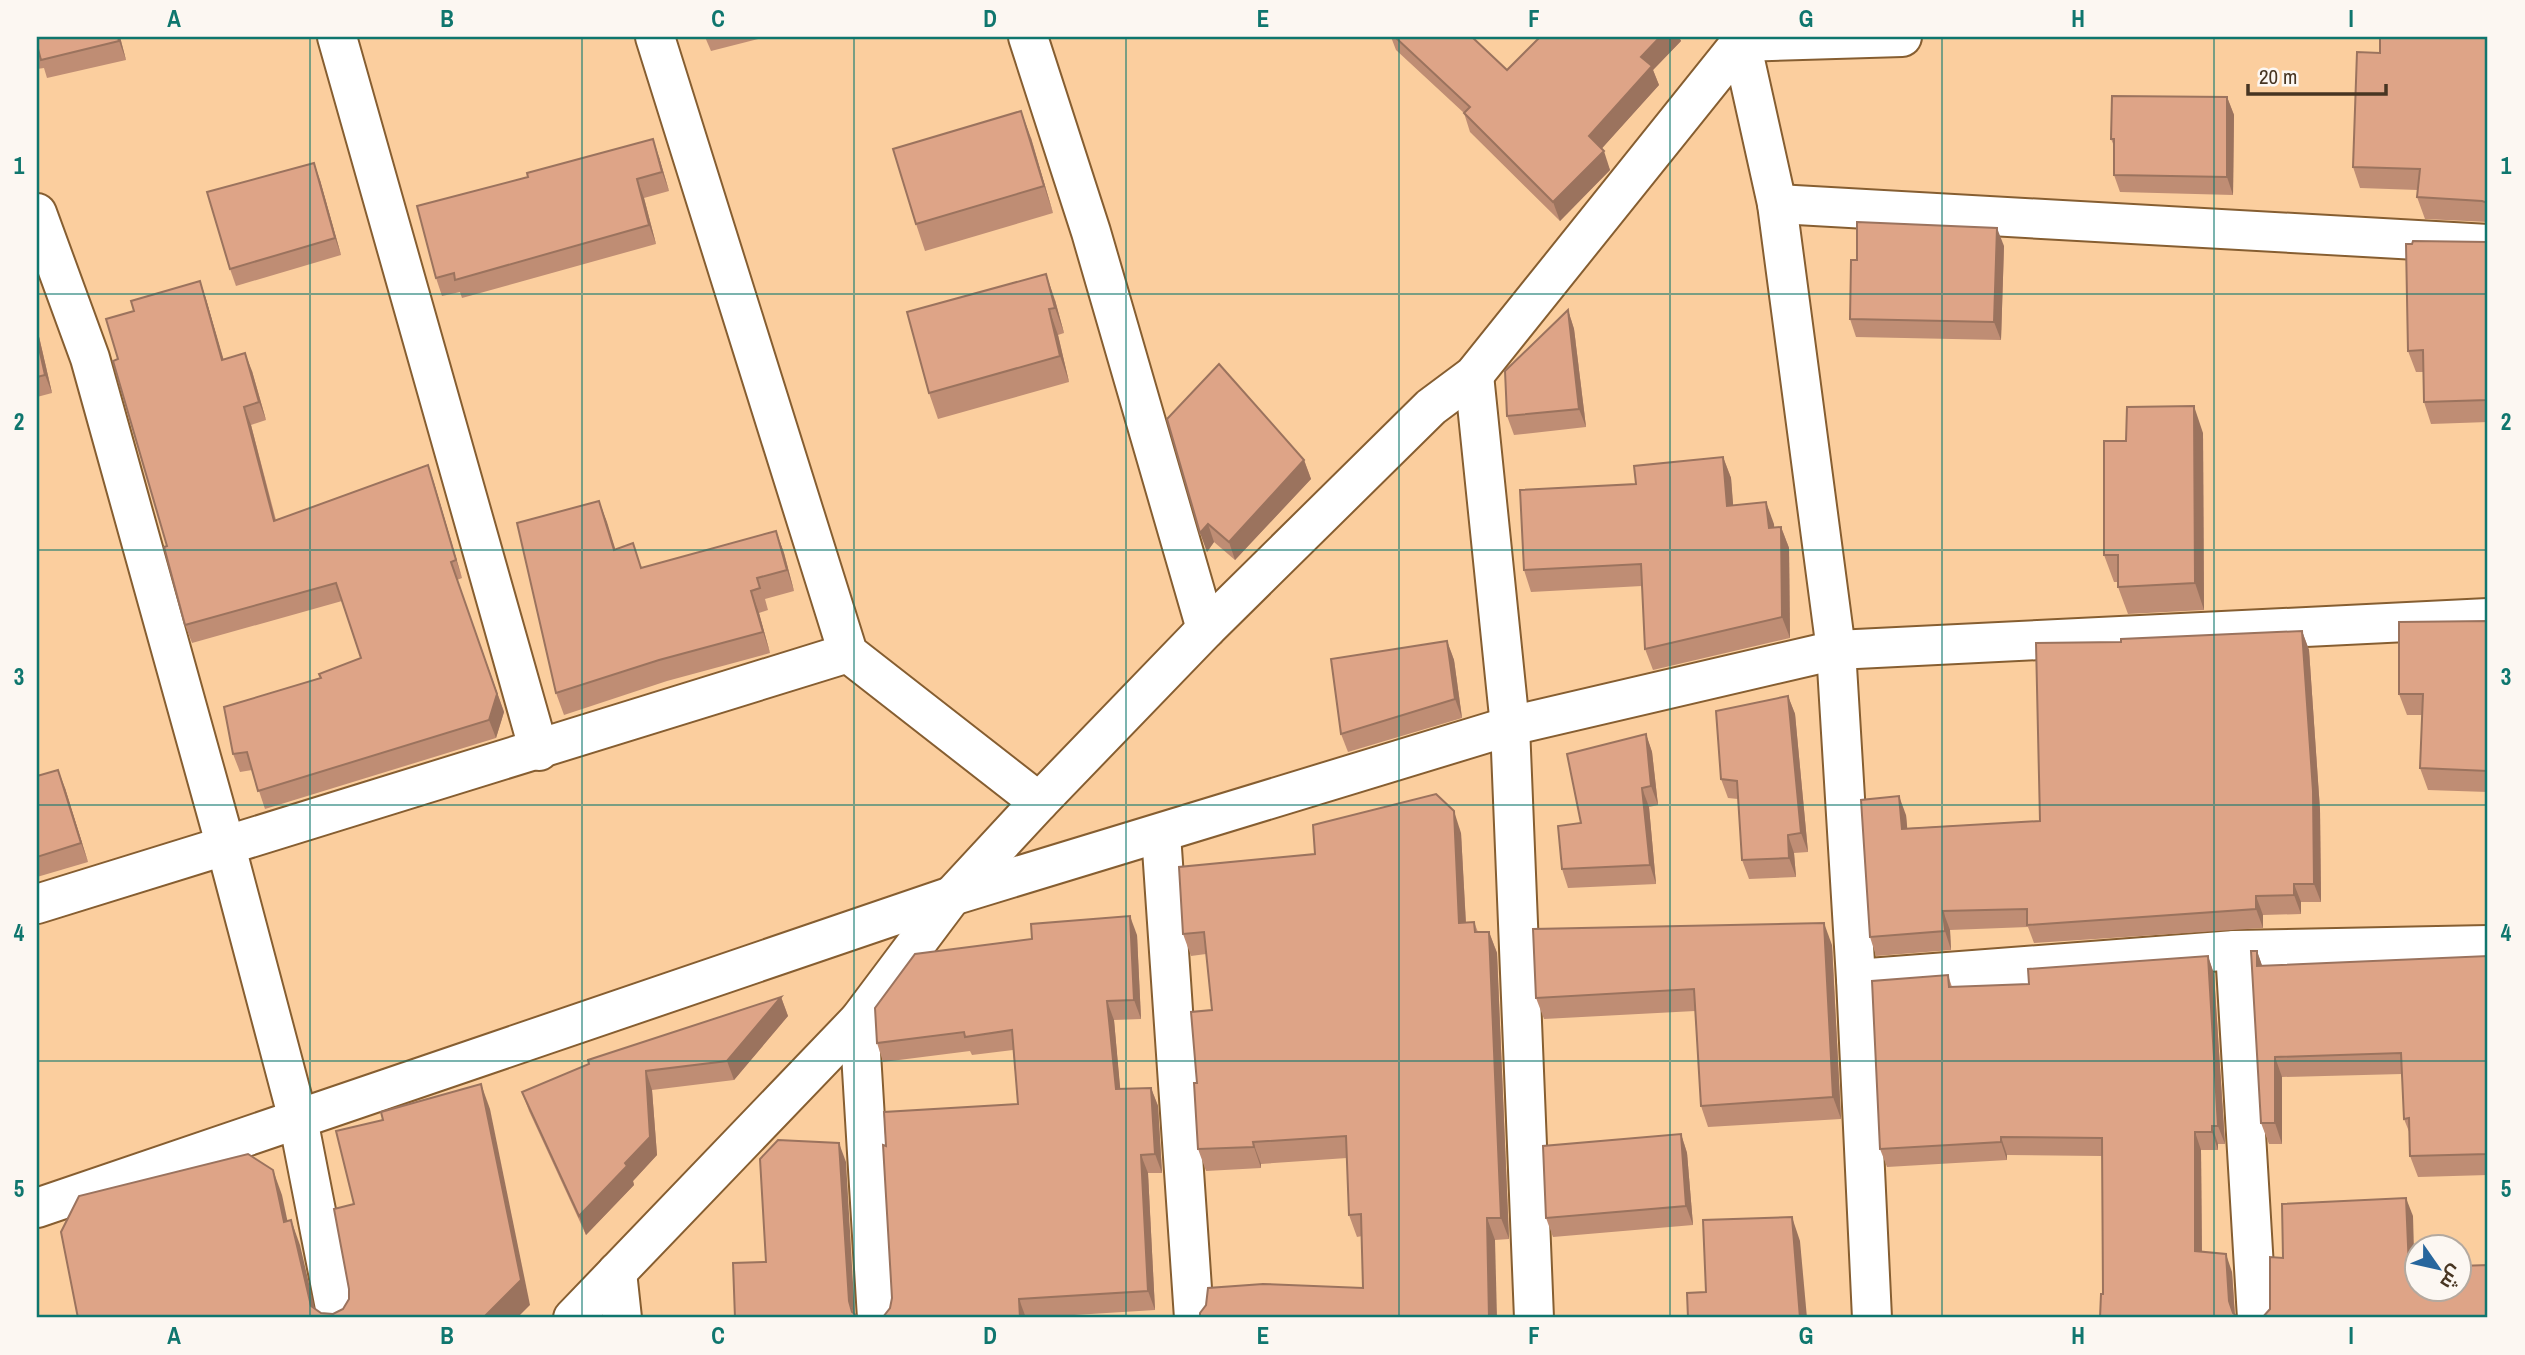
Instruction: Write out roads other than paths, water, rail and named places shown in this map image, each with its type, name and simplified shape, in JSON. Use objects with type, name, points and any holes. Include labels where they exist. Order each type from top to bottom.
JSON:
[{"type":"street","points":[[337,37],[539,751]]},
{"type":"street","points":[[655,37],[848,653],[1039,802]]},
{"type":"street","points":[[1028,37],[1091,232],[1206,629]]},
{"type":"street","points":[[573,1318],[859,1020],[952,896],[1039,802],[1206,629],[1431,407],[1474,375],[1741,42],[1902,37]]},
{"type":"street","points":[[1741,42],[1777,204],[1836,650],[1856,979],[1872,1318]]},
{"type":"street","points":[[1777,204],[2488,244]]},
{"type":"street","points":[[37,213],[90,358],[226,847],[298,1119],[337,1318]]},
{"type":"street","points":[[1474,375],[1510,726],[1534,1318]]},
{"type":"street","points":[[37,1208],[952,896],[1510,726],[1836,650],[2488,618]]},
{"type":"street","points":[[37,904],[539,751],[848,653]]},
{"type":"street","points":[[1161,834],[1194,1318]]},
{"type":"street","points":[[1856,979],[2235,950],[2488,946]]},
{"type":"street","points":[[2235,950],[2257,1318]]},
{"type":"street","points":[[859,1020],[877,1318]]},
{"type":"street","points":[[617,1272],[622,1318]]}]
